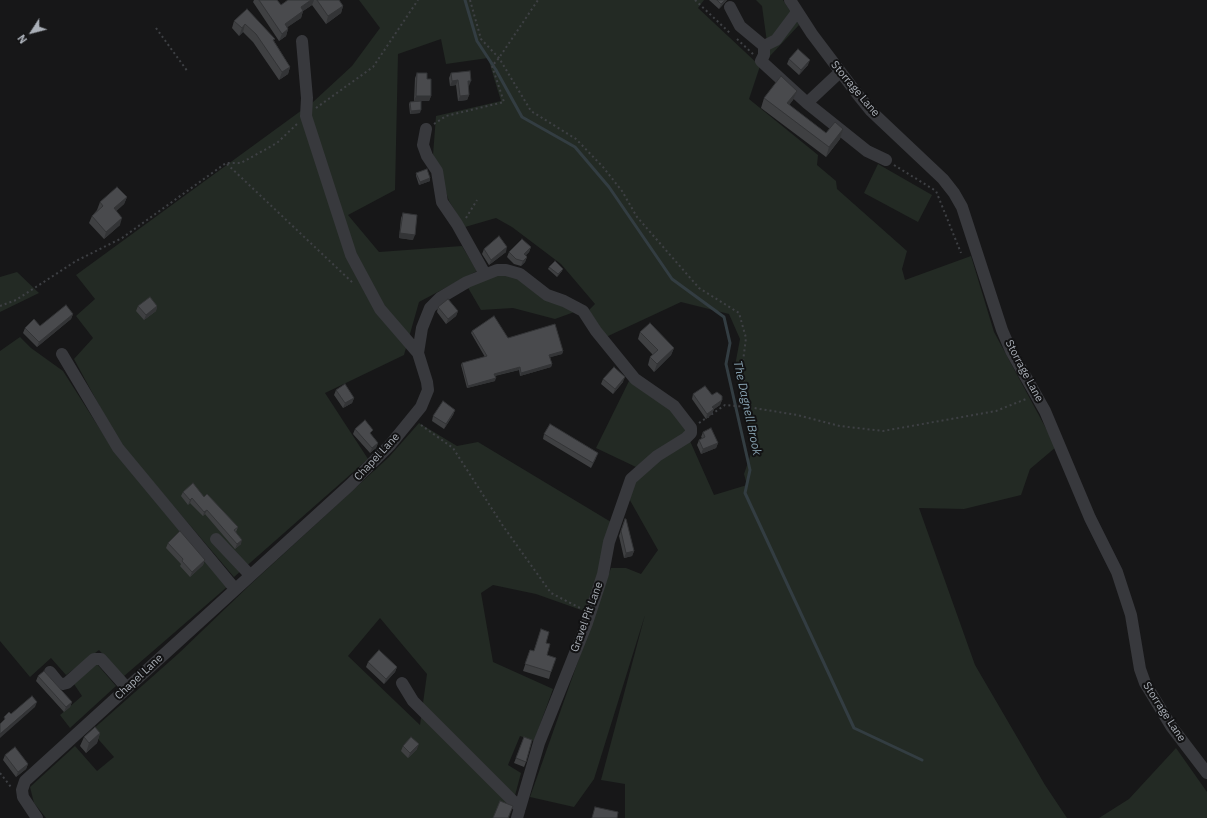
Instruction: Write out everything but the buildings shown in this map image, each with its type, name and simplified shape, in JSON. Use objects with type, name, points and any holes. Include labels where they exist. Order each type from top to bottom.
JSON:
[{"type":"street","name":"Storrage Lane","points":[[790,0],[840,72],[871,110],[926,162],[954,193],[962,208],[1002,330],[1011,352],[1036,395],[1061,446],[1090,518],[1107,550],[1122,585],[1131,615],[1140,669],[1145,683],[1171,726],[1207,773]]},
{"type":"street","points":[[730,6],[740,26],[764,46]]},
{"type":"street","points":[[764,46],[776,40],[797,12]]},
{"type":"street","points":[[302,41],[307,98],[306,116],[351,255],[380,309],[418,353]]},
{"type":"street","points":[[764,46],[764,55],[761,62],[807,103],[867,151],[886,160]]},
{"type":"street","points":[[807,103],[840,72]]},
{"type":"street","points":[[426,129],[422,144],[427,156],[437,171],[442,202],[457,224],[485,274]]},
{"type":"street","name":"Chapel Lane","points":[[37,818],[23,797],[22,790],[25,781],[350,485],[390,445],[421,407],[428,390],[418,353],[422,328],[430,308],[435,302],[458,286],[485,274],[506,270],[520,274],[547,295],[564,301],[583,311],[596,331],[634,379],[674,406],[688,433]]},
{"type":"street","points":[[62,354],[118,448],[235,589]]},
{"type":"street","name":"Gravel Pit Lane","points":[[519,813],[539,743],[590,613],[603,574],[611,534],[631,479],[657,456],[688,433]]},
{"type":"street","points":[[216,539],[250,575]]},
{"type":"street","points":[[50,672],[59,684],[63,684],[94,659],[102,659],[127,688]]},
{"type":"street","points":[[402,683],[413,702],[519,813]]},
{"type":"path","points":[[0,306],[16,300],[76,261],[122,238],[226,163],[241,163],[276,143],[306,116],[373,67],[418,0]]},
{"type":"path","points":[[470,0],[481,39],[499,58],[531,111],[576,139],[603,167],[622,191],[637,217],[699,288],[739,313],[746,338],[742,370],[748,407]]},
{"type":"path","points":[[426,129],[446,116],[504,102],[492,66],[497,61],[538,0]]},
{"type":"path","points":[[695,0],[761,62]]},
{"type":"path","points":[[156,28],[188,72]]},
{"type":"path","points":[[886,160],[936,191],[960,253]]},
{"type":"path","points":[[226,163],[357,287]]},
{"type":"path","points":[[457,224],[467,218],[477,200]]},
{"type":"path","points":[[688,433],[725,405],[797,415],[840,426],[883,432],[996,411],[1036,395]]},
{"type":"path","points":[[412,418],[453,448],[503,526],[551,593],[590,613]]},
{"type":"shaded area","points":[[359,0],[704,0],[698,8],[760,66],[749,99],[818,155],[817,165],[836,181],[837,189],[907,251],[902,269],[905,280],[971,256],[994,332],[1056,447],[1030,469],[1021,495],[964,509],[919,508],[975,665],[1045,785],[1067,818],[625,818],[625,784],[601,780],[645,615],[594,779],[574,807],[530,797],[611,568],[626,568],[641,574],[658,550],[627,495],[642,472],[690,441],[714,495],[747,485],[744,474],[754,445],[734,371],[740,339],[729,314],[681,302],[606,337],[589,310],[595,304],[561,264],[512,227],[496,218],[465,227],[449,201],[433,155],[436,116],[501,101],[488,58],[446,64],[441,39],[398,54],[395,190],[348,215],[379,252],[462,246],[477,271],[419,302],[404,355],[325,393],[368,459],[234,577],[119,442],[74,359],[93,338],[76,316],[95,299],[76,275],[313,102],[352,66],[380,28]]},
{"type":"shaded area","points":[[756,0],[783,0],[799,25],[769,57],[762,6]]},
{"type":"shaded area","points":[[878,164],[932,195],[918,222],[864,193]]},
{"type":"shaded area","points":[[17,272],[39,293],[0,312],[0,277]]},
{"type":"shaded area","points":[[513,274],[577,311],[555,319],[513,308],[481,310],[467,286],[490,275]]},
{"type":"shaded area","points":[[20,337],[31,348],[63,371],[112,448],[227,587],[123,677],[99,650],[66,675],[51,658],[30,677],[0,641],[0,351]]},
{"type":"shaded area","points":[[629,381],[671,407],[687,431],[636,467],[596,448]]},
{"type":"shaded area","points":[[419,423],[457,446],[478,442],[611,522],[596,581],[584,611],[536,594],[493,585],[481,593],[493,662],[553,689],[534,741],[520,736],[508,765],[521,773],[509,818],[46,818],[34,803],[30,787],[75,746],[97,771],[114,757],[91,731],[178,654],[253,582],[389,457]],"holes":[[[380,618],[427,674],[420,725],[348,656]]]},
{"type":"shaded area","points":[[96,663],[116,686],[70,728],[60,715],[82,696],[74,684]]},
{"type":"shaded area","points":[[1176,748],[1207,792],[1207,818],[1099,818],[1129,799]]},
{"type":"waterway","name":"The Dagnell Brook","points":[[465,0],[477,41],[496,70],[522,117],[575,147],[609,187],[672,279],[724,317],[730,343],[726,364],[750,470],[745,493],[854,728],[922,760]]}]
